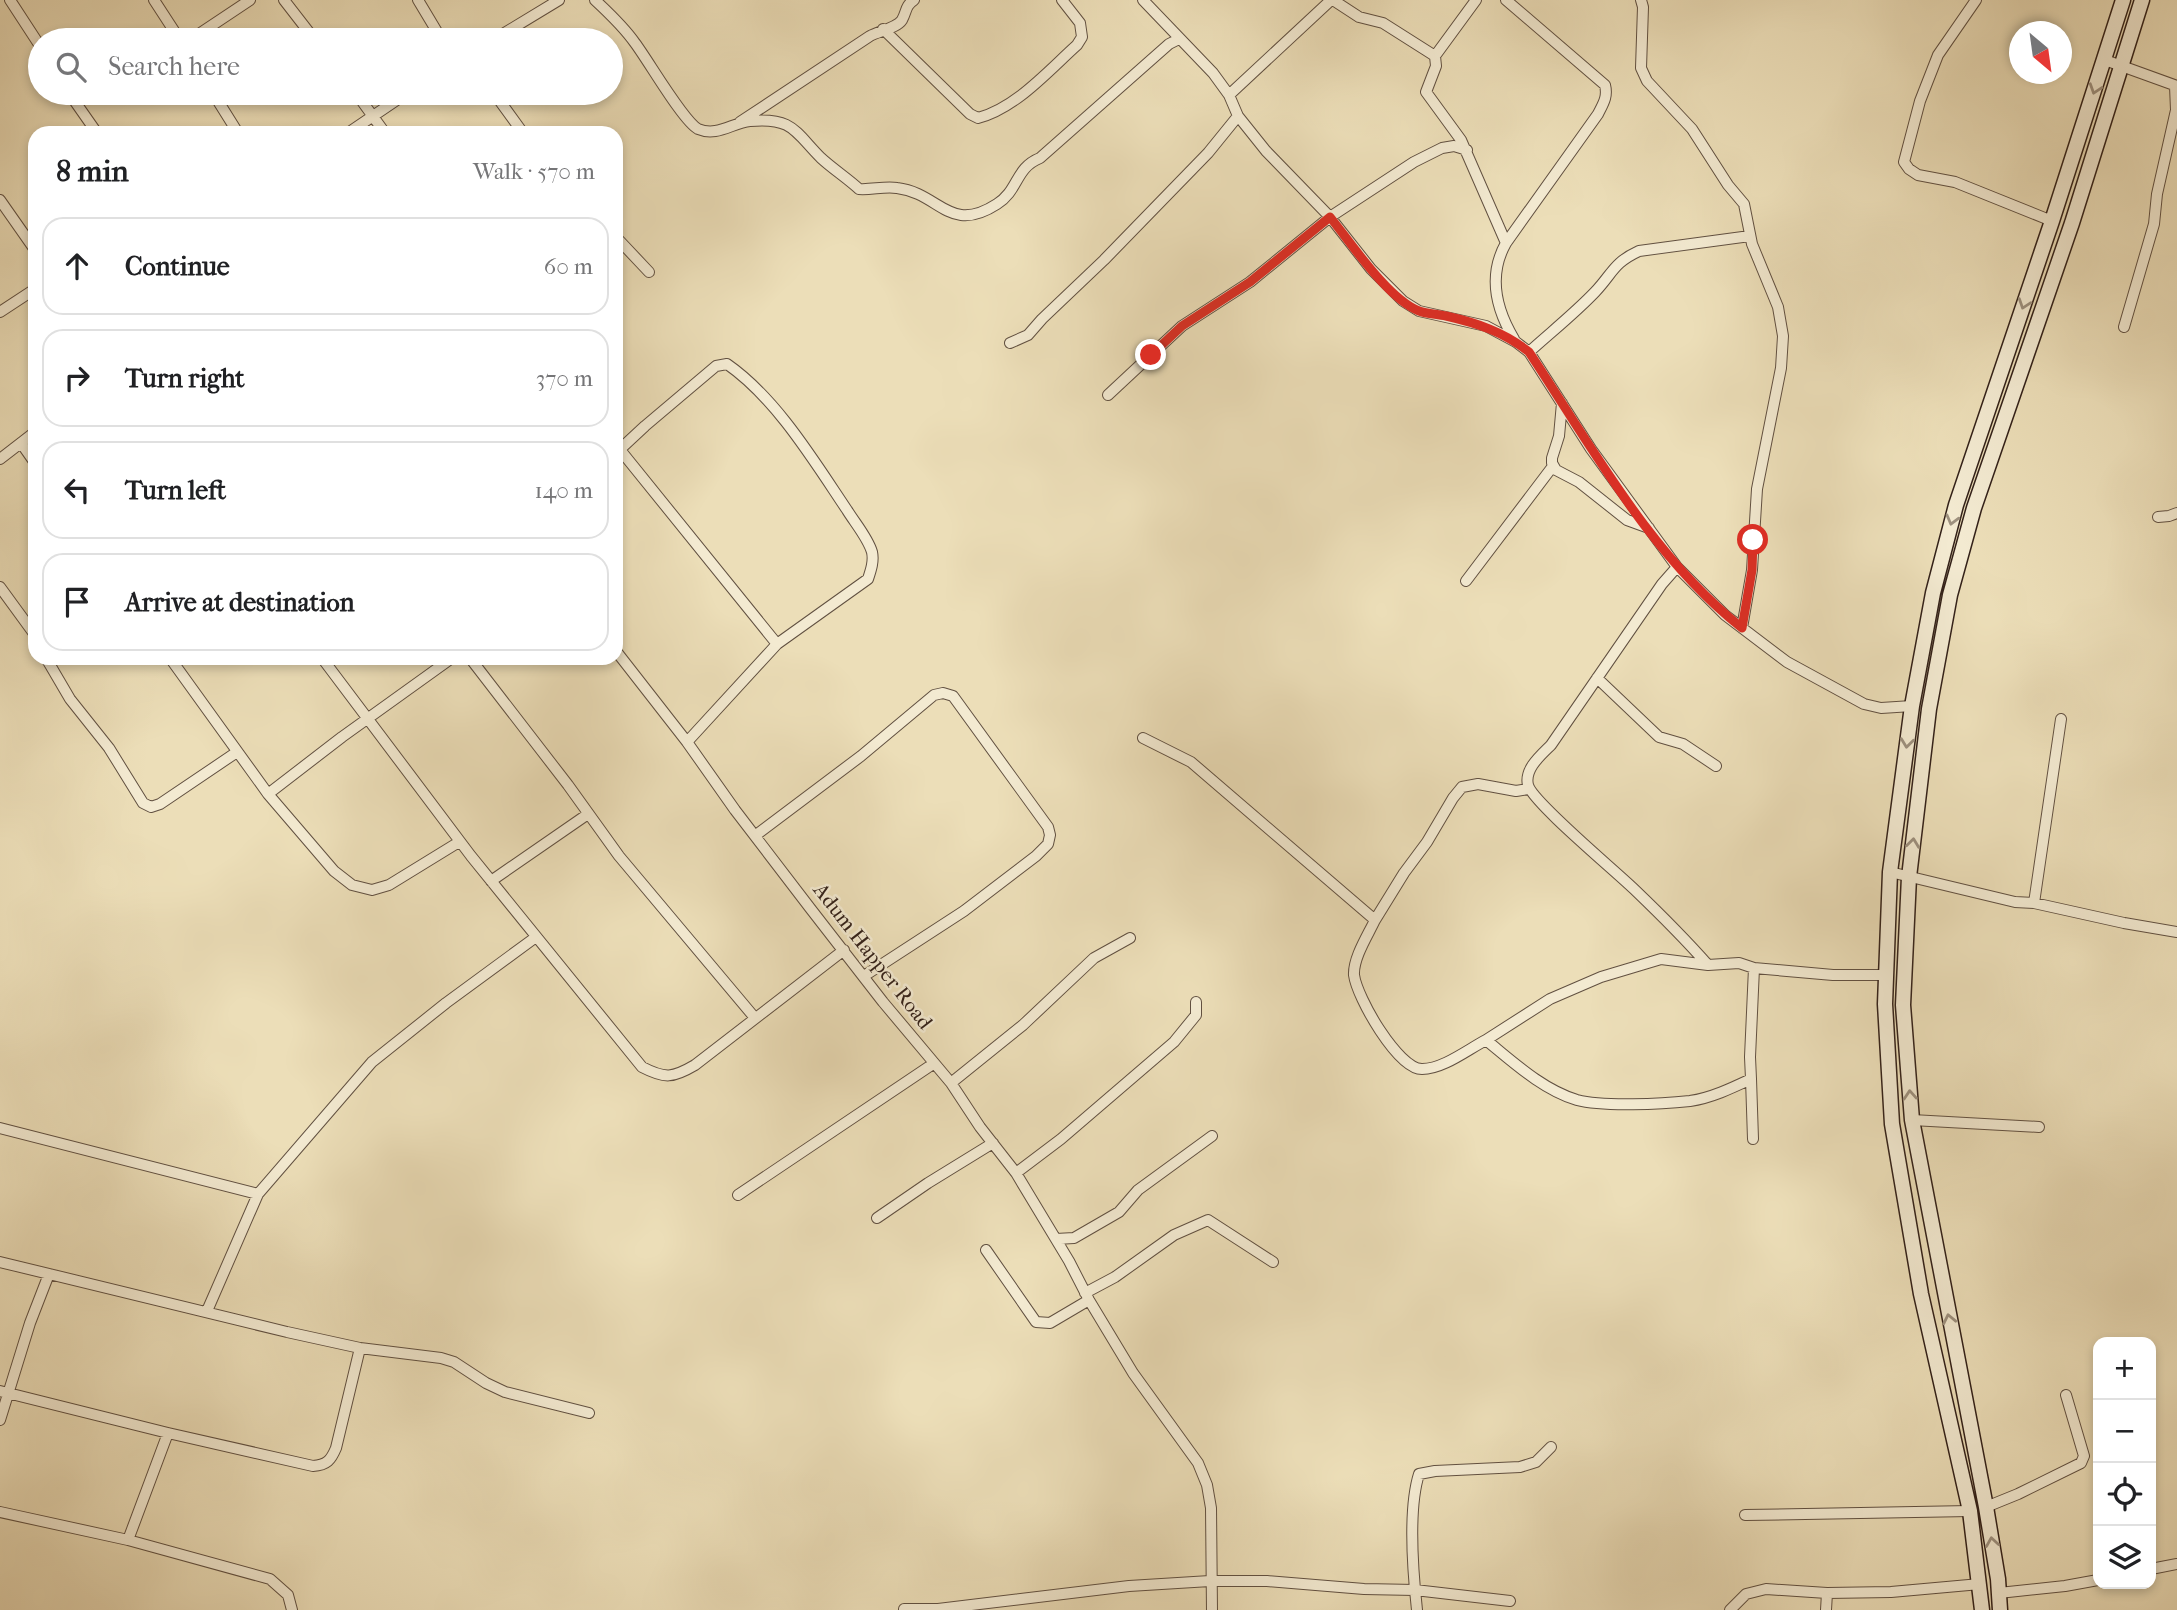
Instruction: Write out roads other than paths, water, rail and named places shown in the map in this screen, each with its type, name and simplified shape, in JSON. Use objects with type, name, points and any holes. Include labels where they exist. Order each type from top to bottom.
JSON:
[{"type":"street","points":[[10,0],[28,28]]},
{"type":"street","points":[[154,0],[172,28]]},
{"type":"street","points":[[208,28],[250,0]]},
{"type":"street","points":[[284,0],[306,28]]},
{"type":"street","points":[[418,0],[435,28]]},
{"type":"street","points":[[513,28],[559,0]]},
{"type":"street","points":[[595,0],[622,28]]},
{"type":"street","points":[[623,29],[695,128],[707,131],[723,130],[737,124],[883,29],[895,26],[902,20],[906,5],[914,0]]},
{"type":"street","points":[[883,29],[970,114],[978,118],[1000,109],[1026,90],[1077,45],[1082,37],[1080,23],[1062,0]]},
{"type":"street","points":[[1143,0],[1213,73],[1229,95],[1238,116],[1282,169],[1330,217],[1371,269],[1403,301],[1419,311],[1486,326],[1529,352],[1591,449],[1677,567],[1742,628],[1787,662],[1864,704],[1881,708],[1912,706]]},
{"type":"street","points":[[1229,95],[1332,0],[1359,17],[1383,23],[1435,56]]},
{"type":"street","points":[[1476,0],[1435,56],[1436,66],[1426,92],[1466,150],[1506,243]]},
{"type":"street","points":[[1507,0],[1605,85],[1606,90],[1606,99],[1598,114],[1502,251],[1497,272],[1496,295],[1507,327],[1516,342]]},
{"type":"street","points":[[1642,0],[1641,68],[1647,81],[1692,129],[1728,185],[1744,204],[1750,236],[1778,307],[1783,336],[1781,368],[1758,489],[1752,570],[1742,628]]},
{"type":"street","points":[[1976,0],[1938,55],[1920,101],[1904,162],[1918,176],[1955,182],[2052,221]]},
{"type":"street","points":[[1982,1610],[1970,1511],[1921,1294],[1892,1124],[1885,975],[1890,872],[1912,706],[1933,593],[1956,505],[2123,0]]},
{"type":"street","points":[[2000,1610],[1986,1507],[1912,1120],[1903,1005],[1909,877],[1929,709],[1950,595],[1974,508],[2072,223],[2143,0]]},
{"type":"street","points":[[737,124],[770,121],[789,125],[804,137],[822,159],[859,189],[896,188],[923,195],[954,216],[968,216],[1007,198],[1026,166],[1040,158],[1169,44],[1179,39]]},
{"type":"street","points":[[2105,60],[2176,86],[2176,110],[2157,194],[2154,224],[2124,327]]},
{"type":"street","points":[[77,105],[92,126]]},
{"type":"street","points":[[220,105],[234,126]]},
{"type":"street","points":[[366,105],[381,126]]},
{"type":"street","points":[[358,126],[389,105]]},
{"type":"street","points":[[503,105],[518,126]]},
{"type":"street","points":[[1010,343],[1028,335],[1042,318],[1104,260],[1208,153],[1238,116]]},
{"type":"street","points":[[1108,395],[1182,326],[1250,282],[1330,217],[1414,162],[1441,148],[1454,146],[1466,150]]},
{"type":"street","points":[[0,200],[28,240]]},
{"type":"street","points":[[1529,352],[1596,291],[1616,264],[1626,257],[1639,251],[1750,236]]},
{"type":"street","points":[[623,244],[649,272]]},
{"type":"street","points":[[0,312],[28,294]]},
{"type":"street","points":[[623,444],[716,366],[727,364],[768,401],[835,493],[872,552],[872,567],[867,579],[777,645],[687,742]]},
{"type":"street","points":[[1563,403],[1559,436],[1552,458],[1553,466],[1579,482],[1627,520],[1648,528]]},
{"type":"street","points":[[0,458],[28,438]]},
{"type":"street","points":[[21,443],[28,453]]},
{"type":"street","points":[[623,456],[777,645]]},
{"type":"street","points":[[1466,580],[1553,466]]},
{"type":"street","points":[[2158,516],[2177,513]]},
{"type":"street","points":[[1677,567],[1662,584],[1551,745],[1530,769],[1527,778],[1528,789],[1573,834],[1635,889],[1708,965]]},
{"type":"street","points":[[0,587],[28,625]]},
{"type":"street","name":"Adum Happer Road","points":[[623,660],[687,742],[735,810],[933,1064],[951,1083],[1016,1173],[1133,1373],[1198,1463],[1207,1485],[1211,1508],[1212,1610]]},
{"type":"street","points":[[51,665],[71,699],[109,748],[143,803],[151,807],[160,804],[237,752]]},
{"type":"street","points":[[175,665],[268,794],[334,871],[352,885],[372,890],[389,885],[459,842]]},
{"type":"street","points":[[327,665],[459,842],[642,1067],[659,1076],[678,1075],[695,1065],[844,950]]},
{"type":"street","points":[[268,794],[442,665]]},
{"type":"street","points":[[475,665],[640,883],[755,1018]]},
{"type":"street","points":[[1597,678],[1660,737],[1683,744],[1716,766]]},
{"type":"street","points":[[756,835],[860,756],[934,695],[943,693],[953,696],[1048,828],[1048,844],[997,887],[864,976]]},
{"type":"street","points":[[2034,902],[2061,719]]},
{"type":"street","points":[[1143,738],[1191,762],[1375,920]]},
{"type":"street","points":[[1528,789],[1516,791],[1478,784],[1462,787],[1404,873],[1375,920],[1361,950],[1354,973],[1358,989],[1387,1041],[1410,1066],[1419,1069],[1433,1068],[1486,1041],[1550,999],[1601,978],[1661,959],[1708,965],[1739,963],[1754,968],[1833,975],[1885,975]]},
{"type":"street","points":[[491,881],[588,814]]},
{"type":"street","points":[[1890,872],[2015,902],[2034,902],[2177,932]]},
{"type":"street","points":[[208,1311],[258,1194],[372,1062],[536,937]]},
{"type":"street","points":[[951,1083],[1023,1025],[1094,958],[1130,938]]},
{"type":"street","points":[[1753,1139],[1750,1057],[1754,968]]},
{"type":"street","points":[[1016,1173],[1061,1139],[1174,1042],[1196,1016],[1196,1002]]},
{"type":"street","points":[[1486,1041],[1534,1077],[1576,1100],[1604,1103],[1692,1101],[1751,1079]]},
{"type":"street","points":[[738,1195],[933,1064]]},
{"type":"street","points":[[1912,1120],[2039,1127]]},
{"type":"street","points":[[0,1128],[258,1194]]},
{"type":"street","points":[[1056,1239],[1074,1238],[1119,1212],[1138,1190],[1212,1136]]},
{"type":"street","points":[[877,1219],[928,1183],[993,1143]]},
{"type":"street","points":[[986,1250],[1036,1322],[1050,1323],[1174,1235],[1208,1220],[1273,1262]]},
{"type":"street","points":[[0,1262],[287,1332],[360,1348],[454,1362],[486,1383],[505,1391],[589,1413]]},
{"type":"street","points":[[0,1420],[4,1391],[49,1274]]},
{"type":"street","points":[[1921,1294],[1943,1289]]},
{"type":"street","points":[[4,1391],[168,1433],[313,1466],[324,1465],[331,1459],[336,1448],[360,1348]]},
{"type":"street","points":[[1986,1507],[2081,1463],[2084,1456],[2066,1395]]},
{"type":"street","points":[[128,1540],[168,1433]]},
{"type":"street","points":[[1417,1610],[1415,1487],[1419,1474],[1520,1467],[1536,1462],[1551,1447]]},
{"type":"street","points":[[1745,1515],[1970,1511]]},
{"type":"street","points":[[0,1512],[128,1540],[270,1579],[288,1595],[292,1610]]},
{"type":"street","points":[[2156,1568],[2177,1564]]},
{"type":"street","points":[[904,1609],[1004,1605],[1129,1586],[1210,1581],[1268,1581],[1364,1589],[1415,1590],[1510,1601]]},
{"type":"street","points":[[1999,1593],[2093,1581]]},
{"type":"street","points":[[1730,1610],[1746,1594],[1766,1589],[1827,1593],[1891,1592],[1980,1584]]},
{"type":"street","points":[[1826,1610],[1827,1593]]}]
